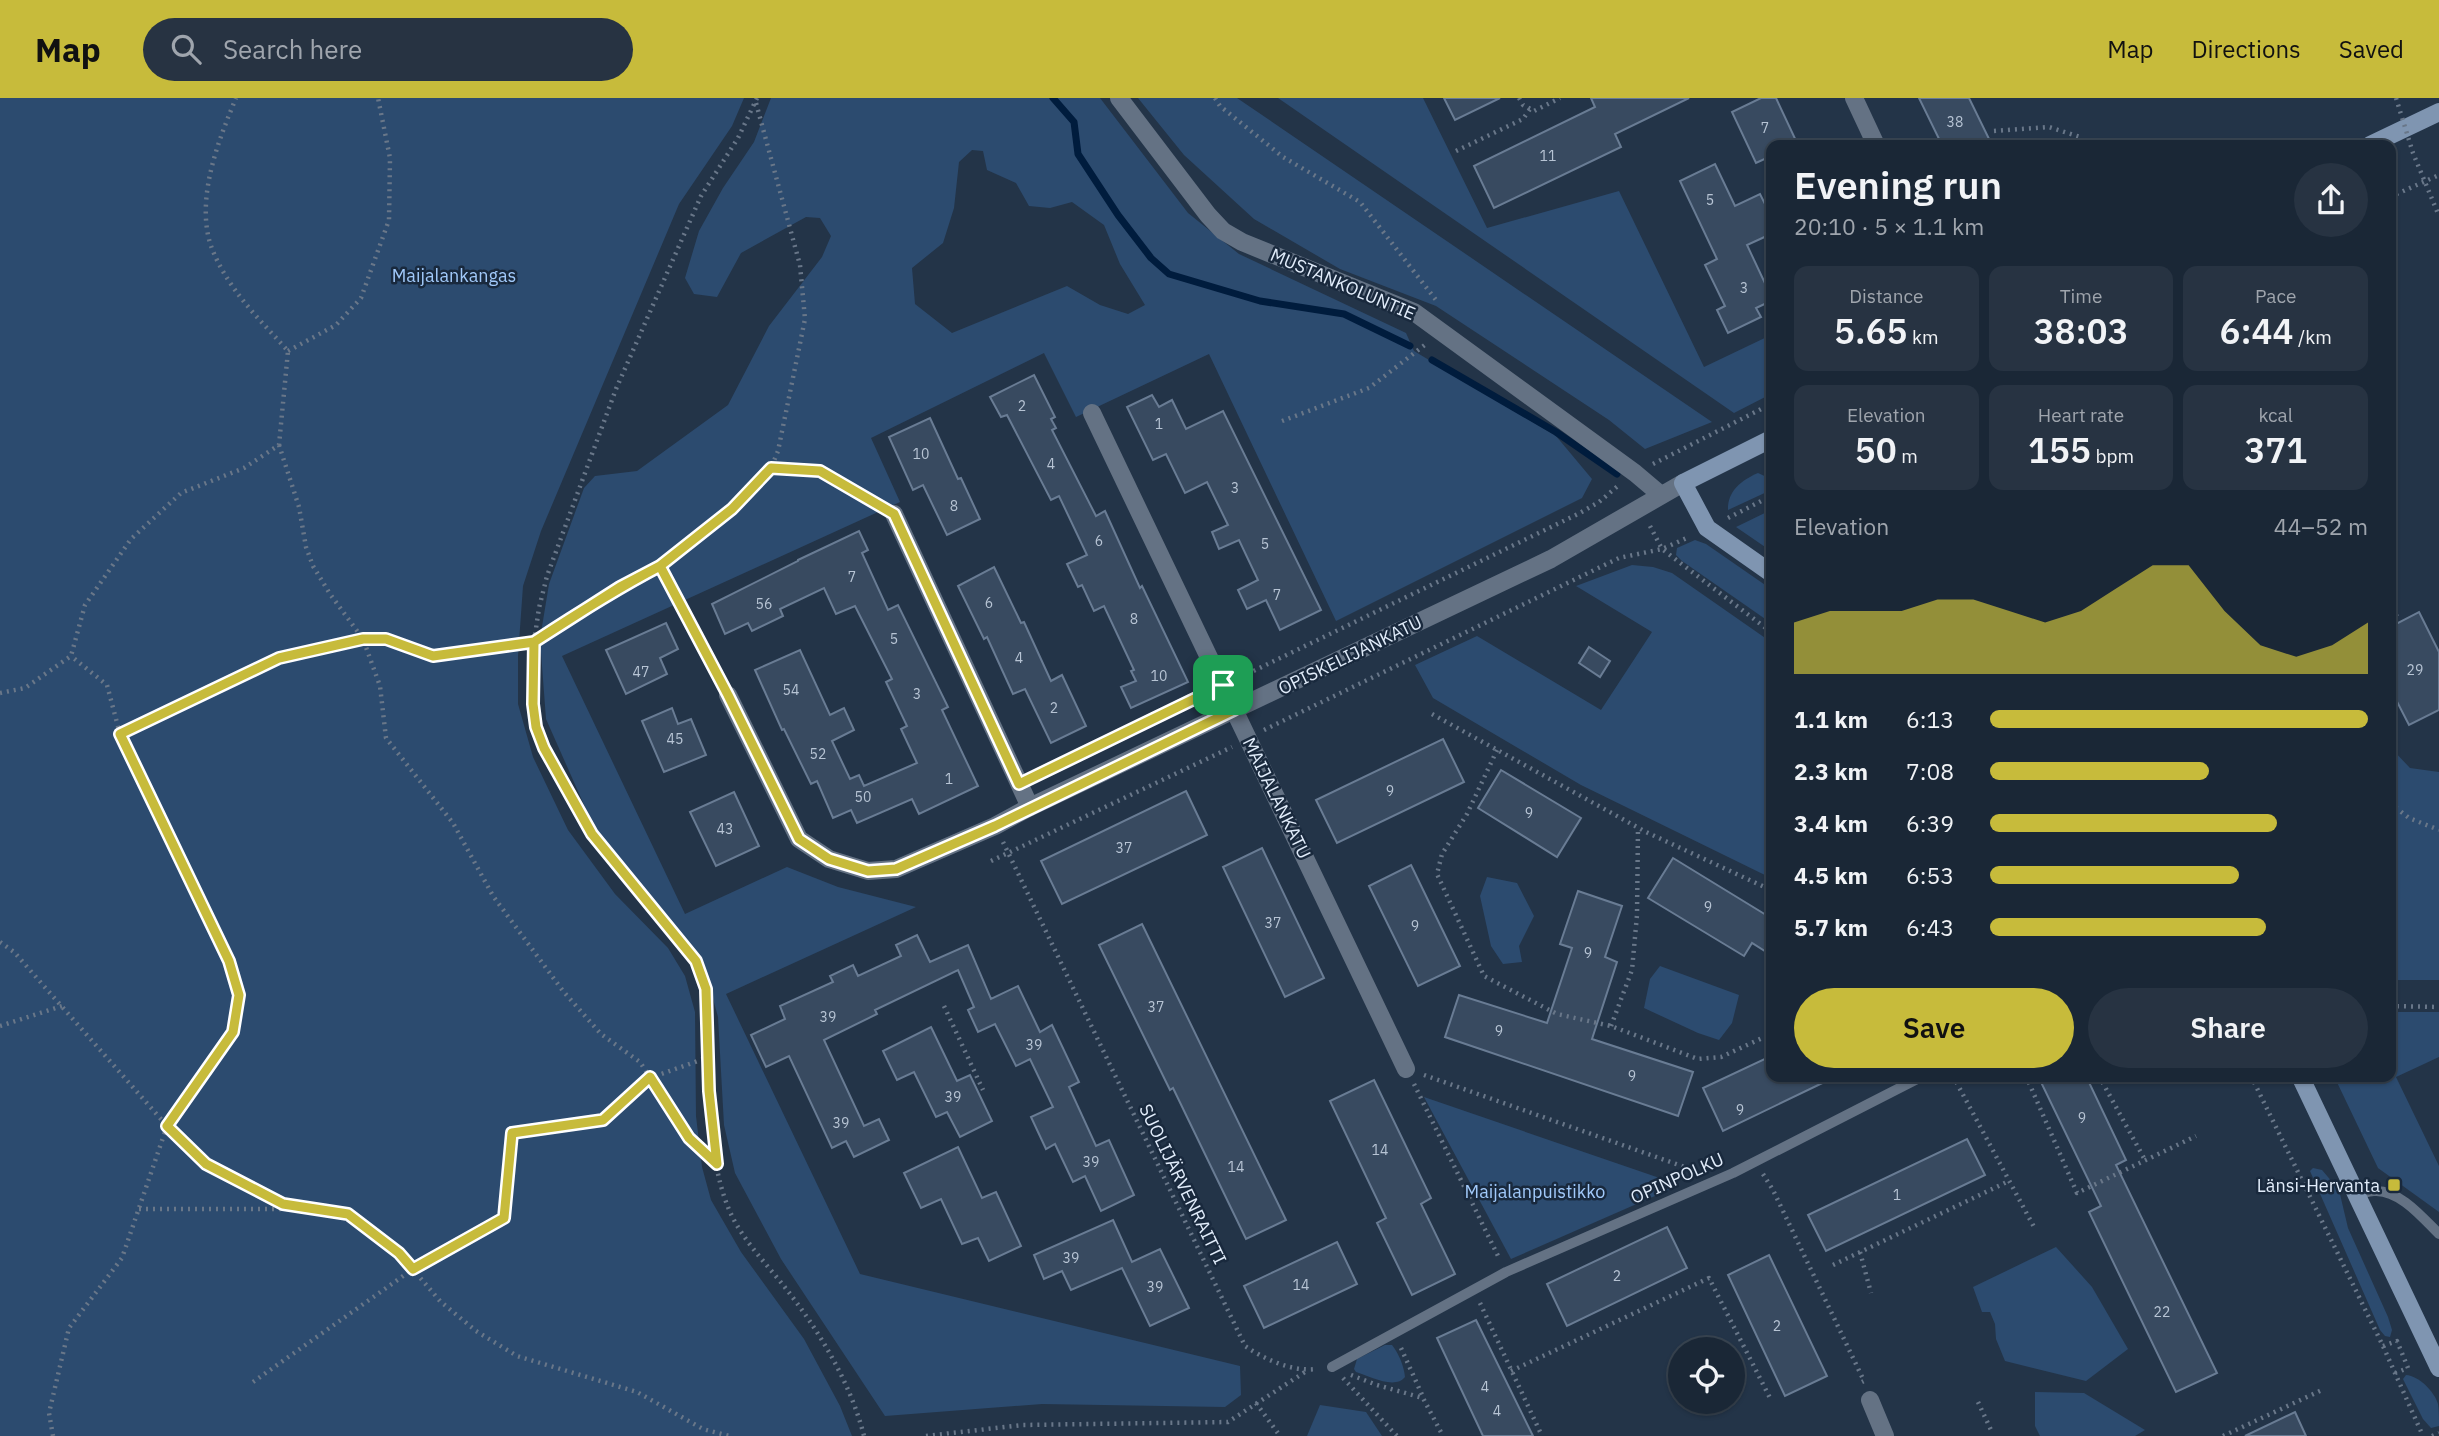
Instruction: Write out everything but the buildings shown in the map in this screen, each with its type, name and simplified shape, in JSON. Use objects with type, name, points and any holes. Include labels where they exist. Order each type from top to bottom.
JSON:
[{"type":"main road","points":[[2380,140],[2439,112]]},
{"type":"main road","name":"OPISKELIJANKATU","points":[[1683,483],[1766,442]]},
{"type":"main road","points":[[1683,483],[1707,528],[1766,569]]},
{"type":"main road","points":[[2303,1082],[2439,1368]]},
{"type":"street","name":"MUSTANKOLUNTIE","points":[[1119,98],[1223,231],[1242,242],[1414,312],[1635,473],[1661,495]]},
{"type":"street","points":[[1854,98],[1874,140]]},
{"type":"street","name":"MAIJALANKATU","points":[[1092,413],[1406,1069]]},
{"type":"street","name":"OPISKELIJANKATU","points":[[728,695],[799,839],[829,859],[868,871],[896,869],[995,826],[1551,559],[1683,483]]},
{"type":"street","points":[[894,514],[1030,807]]},
{"type":"street","points":[[1870,1400],[1885,1436]]},
{"type":"lane","name":"OPINPOLKU","points":[[1332,1367],[1506,1272],[1733,1172],[1911,1082]]},
{"type":"lane","points":[[2357,1195],[2375,1191],[2390,1193],[2439,1234]]},
{"type":"path","points":[[236,98],[224,128],[211,177],[207,207],[208,236],[217,260],[237,293],[288,351],[279,445],[299,507],[306,547],[313,566],[363,639],[380,686],[386,738],[453,823],[493,896],[563,991],[601,1034],[640,1062],[689,1138],[717,1164]]},
{"type":"path","points":[[288,351],[336,325],[361,298],[389,220],[390,158],[378,98]]},
{"type":"path","points":[[1215,98],[1220,106],[1283,157],[1360,202],[1441,308]]},
{"type":"path","points":[[1519,98],[1523,105],[1534,111],[1560,98]]},
{"type":"path","points":[[2396,98],[2416,161],[2439,216]]},
{"type":"path","points":[[120,734],[279,658],[363,639],[386,639],[433,656],[534,642],[620,587],[660,566],[732,509],[771,468],[778,451],[805,319],[800,265],[756,100]]},
{"type":"path","points":[[756,100],[738,138],[701,196],[616,389],[547,576],[534,642],[533,704],[536,727],[544,748],[592,834],[696,961],[706,989],[709,1091],[720,1182],[729,1210],[814,1329],[851,1395],[864,1436]]},
{"type":"path","points":[[1455,152],[1523,119],[1530,109]]},
{"type":"path","points":[[1994,131],[2049,127],[2080,136]]},
{"type":"path","points":[[2396,194],[2439,175]]},
{"type":"path","points":[[1282,421],[1369,388],[1443,331]]},
{"type":"path","points":[[1019,784],[1578,514],[1599,502],[1635,473],[1766,407]]},
{"type":"path","points":[[0,693],[25,688],[71,656],[85,606],[131,539],[181,493],[244,468],[279,445]]},
{"type":"path","points":[[771,468],[820,471],[894,514]]},
{"type":"path","points":[[991,861],[1619,558],[1662,549],[1766,628]]},
{"type":"path","points":[[660,566],[728,695]]},
{"type":"path","points":[[2396,615],[2398,619]]},
{"type":"path","points":[[53,1436],[49,1413],[69,1328],[122,1258],[167,1126],[233,1032],[239,995],[229,961],[120,734],[107,685],[71,656]]},
{"type":"path","points":[[1432,714],[1638,828],[1766,888]]},
{"type":"path","points":[[1497,750],[1467,814],[1442,854],[1437,874],[1484,976],[1557,1014],[1611,1026],[1698,1059],[1721,1057],[1766,1036]]},
{"type":"path","points":[[2396,808],[2409,818],[2439,831]]},
{"type":"path","name":"SUOLIJÄRVENRAITTI","points":[[995,826],[1245,1346],[1263,1359],[1308,1370],[1332,1367],[1377,1385],[1423,1398]]},
{"type":"path","points":[[1611,1026],[1632,970],[1637,915],[1638,828]]},
{"type":"path","points":[[0,942],[15,952],[167,1126],[206,1164],[283,1204],[348,1214],[399,1253],[440,1301],[476,1331],[517,1356],[638,1392],[703,1429],[729,1436]]},
{"type":"path","points":[[0,1026],[62,1006]]},
{"type":"path","points":[[944,1006],[983,1090]]},
{"type":"path","points":[[2396,1006],[2439,1007]]},
{"type":"path","points":[[253,1381],[413,1269],[504,1218],[512,1133],[603,1120],[650,1077],[709,1056]]},
{"type":"path","points":[[1406,1069],[1506,1272]]},
{"type":"path","points":[[1956,1082],[2034,1227]]},
{"type":"path","points":[[2029,1082],[2077,1193],[2196,1136]]},
{"type":"path","points":[[2102,1082],[2145,1160]]},
{"type":"path","points":[[2254,1082],[2384,1346],[2423,1436]]},
{"type":"path","points":[[1833,1265],[2010,1181]]},
{"type":"path","points":[[139,1209],[313,1209]]},
{"type":"path","points":[[1860,1252],[1871,1293]]},
{"type":"path","points":[[1511,1371],[1709,1278],[1770,1398]]},
{"type":"path","points":[[1474,1289],[1542,1436]]},
{"type":"path","points":[[1394,1333],[1443,1436]]},
{"type":"path","points":[[2384,1346],[2397,1341],[2408,1368],[2395,1373]]},
{"type":"path","points":[[1332,1367],[1397,1436]]},
{"type":"path","points":[[926,1436],[1022,1425],[1228,1422],[1308,1370]]},
{"type":"path","points":[[2223,1436],[2322,1390]]},
{"type":"path","points":[[1978,1402],[1991,1430]]},
{"type":"path","points":[[1256,1403],[1280,1436]]},
{"type":"path","points":[[2432,1436],[2439,1433]]},
{"type":"green space","name":"Maijalankangas","points":[[0,98],[744,98],[732,126],[679,204],[541,531],[523,586],[518,704],[533,757],[568,830],[615,894],[668,948],[685,976],[695,1012],[696,1116],[702,1167],[711,1200],[741,1252],[804,1339],[840,1406],[852,1436],[0,1436]]},
{"type":"green space","points":[[771,98],[1100,98],[1188,213],[1239,254],[1406,333],[1414,351],[1556,436],[1592,479],[1582,498],[1336,621],[1209,354],[1076,417],[1044,353],[871,438],[900,502],[562,656],[685,914],[787,867],[838,887],[916,907],[726,994],[860,1274],[1240,1366],[1241,1395],[1225,1407],[1042,1404],[885,1416],[781,1259],[735,1173],[724,1125],[718,1017],[702,958],[597,834],[546,719],[540,639],[549,584],[584,488],[595,476],[637,471],[728,405],[769,326],[822,257],[831,236],[820,218],[806,217],[741,253],[717,297],[694,294],[685,278],[699,231],[723,188],[754,142]],"holes":[[[972,150],[983,151],[987,170],[1016,183],[1029,206],[1050,208],[1072,202],[1104,225],[1120,264],[1145,305],[1128,314],[1100,305],[1067,286],[952,333],[915,304],[912,268],[943,243],[954,208],[959,162]]]},
{"type":"green space","points":[[1138,98],[1237,98],[1712,422],[1645,449],[1609,420],[1436,306],[1340,269],[1254,219],[1184,155]]},
{"type":"green space","points":[[1278,98],[1423,98],[1487,228],[1619,191],[1704,367],[1766,337],[1766,397],[1734,413]]},
{"type":"green space","points":[[1758,473],[1766,477],[1766,492],[1728,510],[1730,497],[1746,479]]},
{"type":"green space","points":[[1766,512],[1766,548],[1736,527]]},
{"type":"green space","points":[[1695,540],[1706,544],[1766,586],[1766,620],[1682,561],[1676,555],[1677,548]]},
{"type":"green space","points":[[1632,565],[1653,567],[1672,573],[1766,639],[1766,876],[1581,785],[1433,698],[1415,665],[1477,636],[1601,710],[1652,632],[1576,586]]},
{"type":"green space","points":[[2396,753],[2410,768],[2439,772],[2439,980],[2396,980]]},
{"type":"green space","points":[[1487,877],[1517,883],[1534,916],[1519,946],[1522,962],[1503,964],[1491,946],[1480,896]]},
{"type":"green space","points":[[1660,966],[1739,995],[1732,1023],[1719,1040],[1644,1008],[1650,979]]},
{"type":"green space","points":[[2396,1012],[2439,1012],[2439,1057],[2396,1077]]},
{"type":"green space","points":[[2396,1077],[2439,1166],[2439,1212],[2378,1168],[2337,1082],[2396,1082]]},
{"type":"green space","name":"Maijalanpuistikko","points":[[1424,1097],[1680,1185],[1511,1259]]},
{"type":"green space","points":[[2313,1168],[2322,1170],[2339,1190],[2348,1228],[2388,1317],[2392,1330],[2390,1337],[2380,1330],[2310,1171]]},
{"type":"green space","points":[[2056,1247],[2092,1287],[2128,1349],[2086,1381],[2005,1361],[1996,1339],[1995,1324],[1990,1312],[1982,1312],[1973,1287]]},
{"type":"green space","points":[[1385,1345],[1392,1345],[1399,1356],[1405,1377],[1401,1381],[1389,1382],[1356,1372],[1354,1369],[1357,1359]]},
{"type":"green space","points":[[2406,1375],[2421,1381],[2433,1394],[2438,1404],[2439,1426],[2431,1428],[2423,1419],[2403,1379]]},
{"type":"green space","points":[[2035,1392],[2084,1393],[2145,1430],[2135,1436],[2040,1436],[2035,1426]]},
{"type":"green space","points":[[1320,1405],[1366,1412],[1382,1436],[1307,1436]]},
{"type":"waterway","points":[[1053,98],[1074,122],[1078,154],[1118,215],[1151,258],[1169,274],[1260,301],[1344,314],[1410,346]]},
{"type":"waterway","points":[[1432,360],[1556,432],[1617,474]]},
{"type":"place","name":"Länsi-Hervanta","points":[[2394,1185]]},
{"type":"route","points":[[1223,685],[1019,784],[894,514],[820,471],[771,468],[732,509],[660,566],[620,587],[534,642],[433,656],[386,639],[363,639],[279,658],[120,734],[229,961],[239,995],[233,1032],[167,1126],[206,1164],[283,1204],[348,1214],[399,1253],[413,1269],[504,1218],[512,1133],[603,1120],[650,1077],[689,1138],[717,1164],[709,1091],[706,989],[702,974],[696,961],[592,834],[544,748],[536,727],[533,704],[534,642],[576,614],[620,587],[660,566],[799,839],[829,859],[868,871],[896,869],[995,826],[1234,710],[1223,685]]}]
